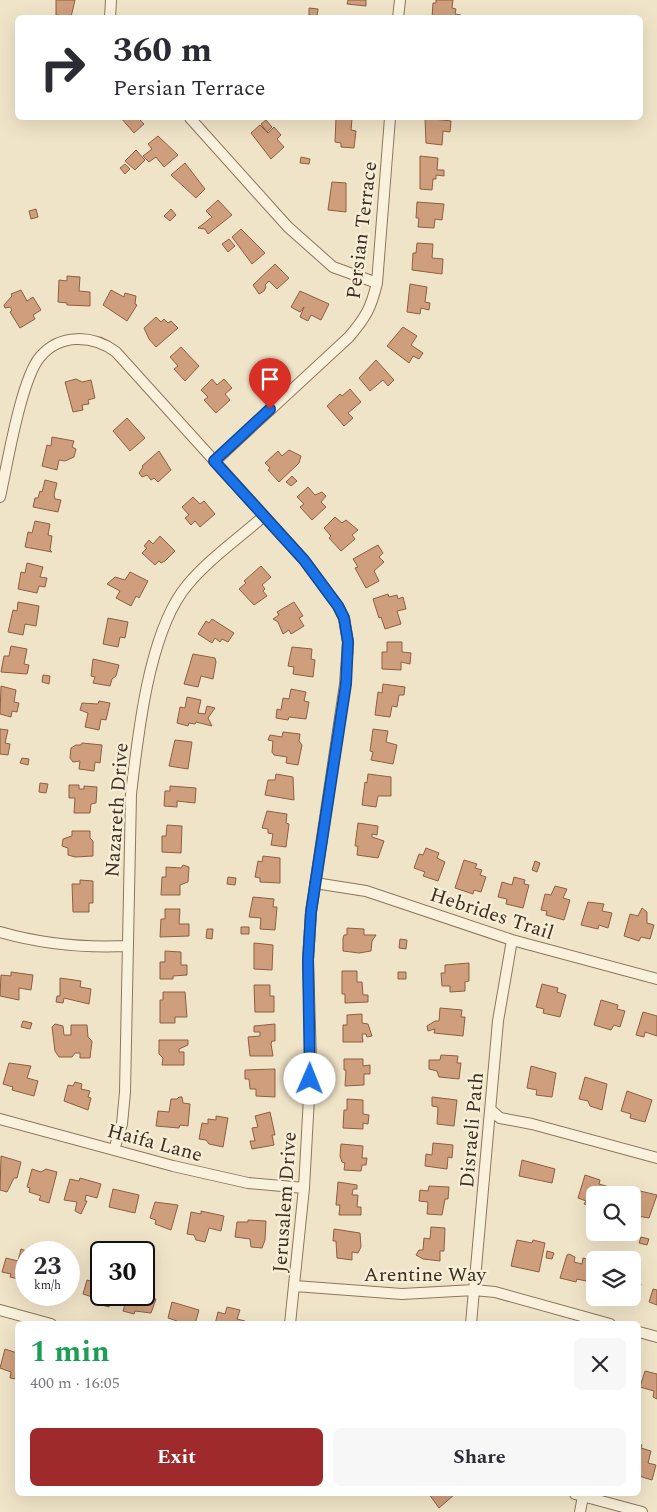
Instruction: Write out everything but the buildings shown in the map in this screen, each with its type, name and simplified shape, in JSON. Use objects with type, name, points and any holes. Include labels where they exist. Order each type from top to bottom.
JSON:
[{"type":"street","points":[[110,15],[111,0]]},
{"type":"street","points":[[398,15],[400,0]]},
{"type":"street","points":[[192,120],[288,227],[333,267],[377,283]]},
{"type":"street","name":"Persian Terrace","points":[[214,461],[349,337],[366,317],[372,306],[377,283],[390,120]]},
{"type":"street","name":"Jerusalem Drive","points":[[0,498],[27,382],[39,357],[56,343],[67,340],[95,340],[116,352],[304,560],[338,606],[344,618],[348,642],[346,684],[315,883],[308,960],[310,1061],[304,1188],[290,1321]]},
{"type":"street","name":"Nazareth Drive","points":[[114,1150],[122,1124],[125,1092],[131,794],[136,746],[157,643],[173,605],[184,590],[264,516]]},
{"type":"street","name":"Hebrides Trail","points":[[315,883],[366,891],[512,940],[657,979]]},
{"type":"street","points":[[0,932],[49,943],[94,947],[127,946]]},
{"type":"street","name":"Disraeli Path","points":[[471,1321],[498,1022],[512,940]]},
{"type":"street","points":[[491,1110],[500,1118],[532,1124],[657,1158]]},
{"type":"street","name":"Haifa Lane","points":[[0,1119],[173,1166],[248,1183],[304,1188]]},
{"type":"street","name":"Arentine Way","points":[[295,1286],[402,1294],[474,1290],[495,1292],[599,1321]]},
{"type":"street","points":[[0,1310],[40,1321]]},
{"type":"street","points":[[641,1333],[657,1337]]},
{"type":"street","points":[[579,1496],[580,1512]]},
{"type":"street","points":[[583,1496],[642,1512]]},
{"type":"route","points":[[270,409],[214,461],[304,560],[338,606],[344,618],[348,642],[346,684],[311,912],[308,960],[310,1079]]}]
